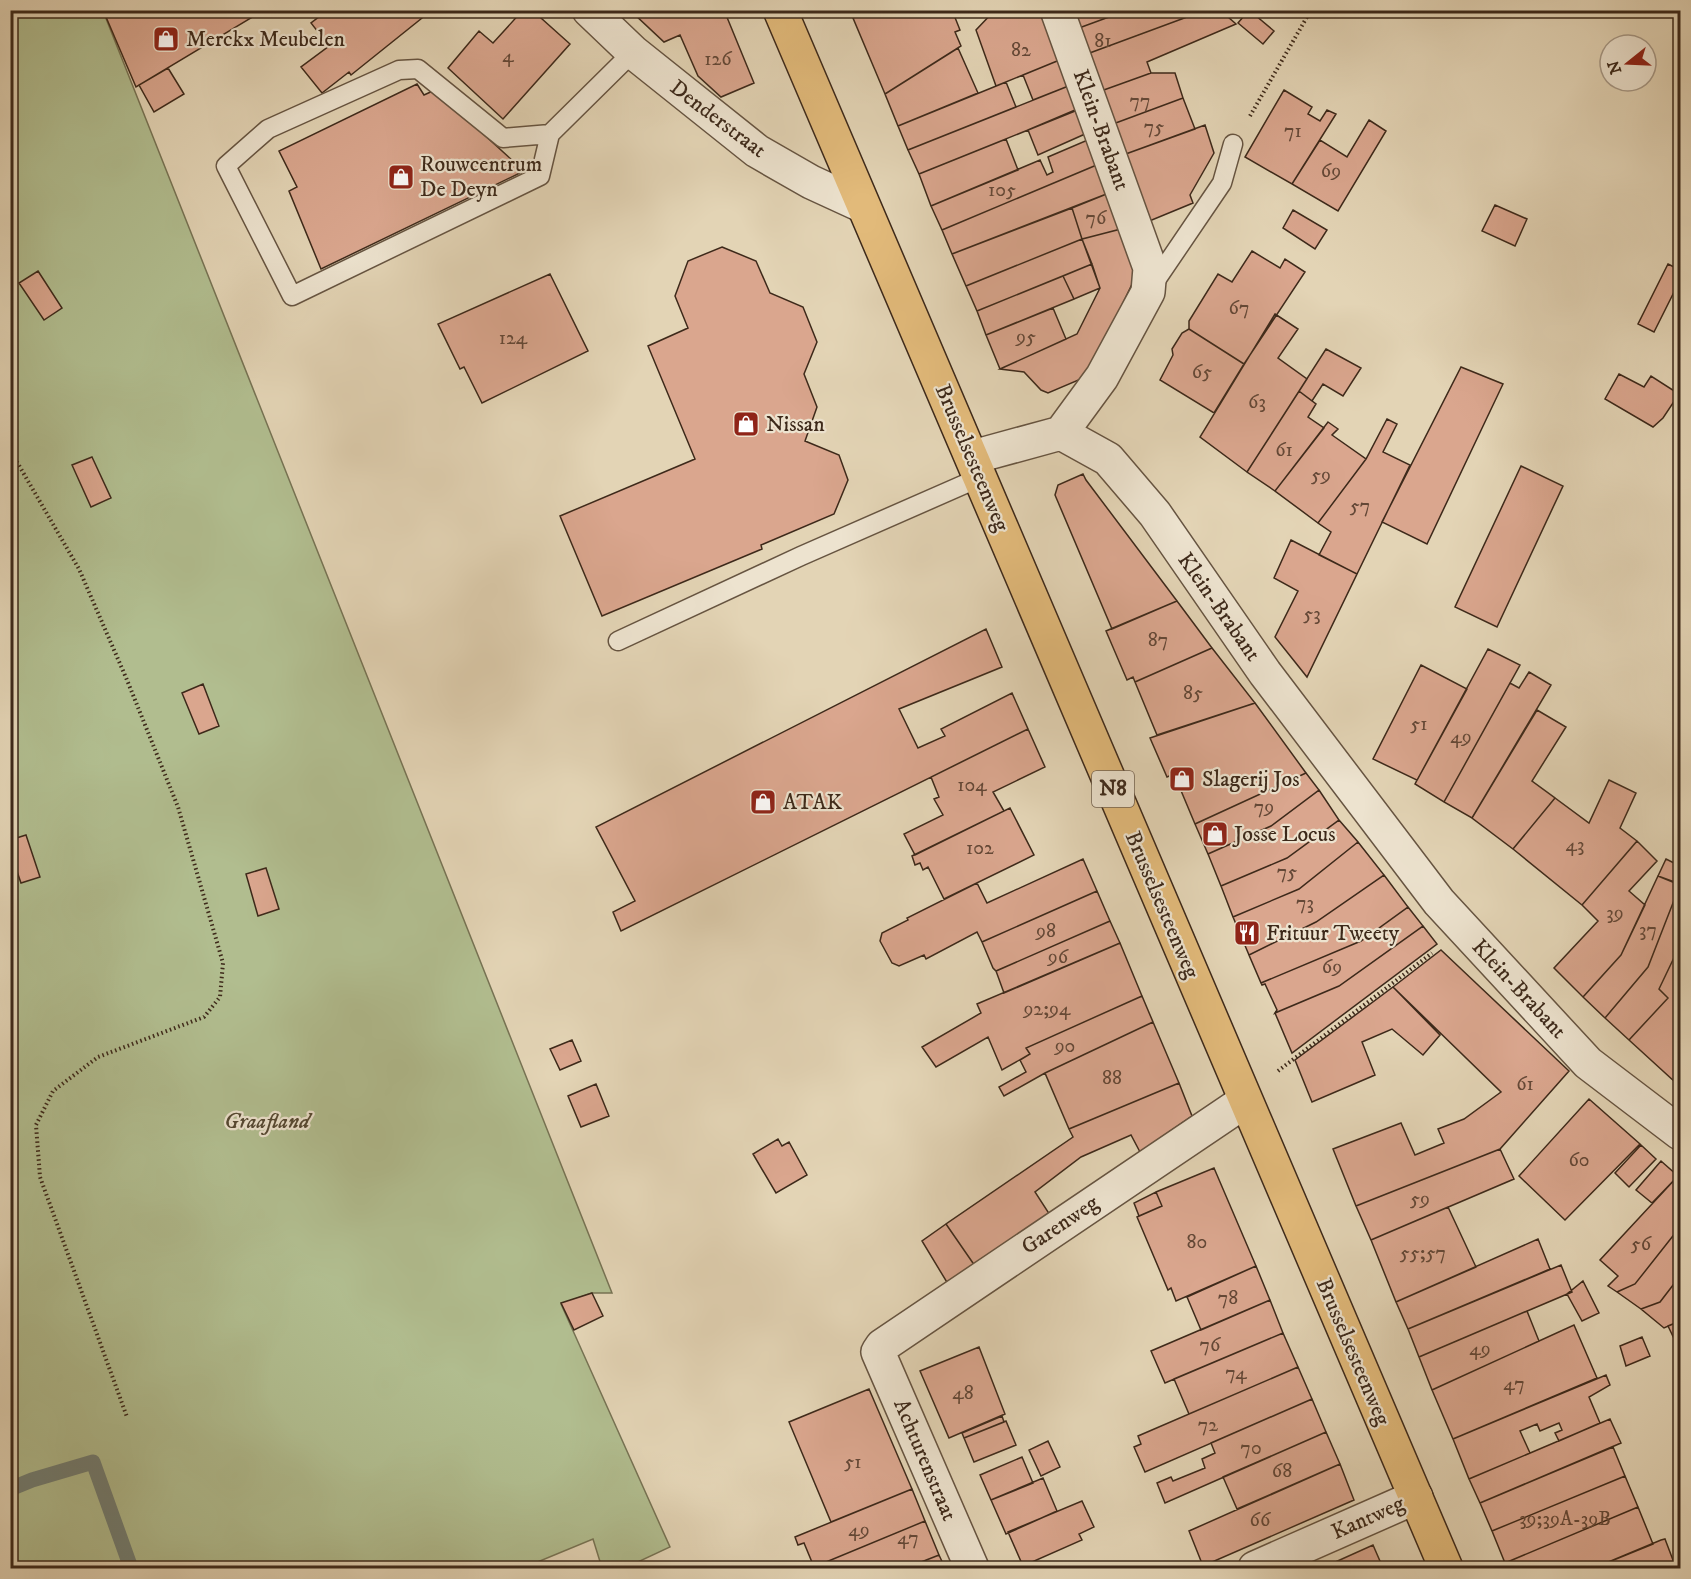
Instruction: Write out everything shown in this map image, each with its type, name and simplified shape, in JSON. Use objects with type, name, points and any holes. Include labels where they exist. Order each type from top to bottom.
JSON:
[{"type":"main road","name":"Brusselsesteenweg","points":[[780,10],[861,205],[977,467],[1446,1569]]},
{"type":"street","name":"Denderstraat","points":[[589,10],[633,51],[757,151],[811,182],[861,205]]},
{"type":"street","name":"Klein-Brabant","points":[[1057,10],[1150,268],[1148,292],[1102,377],[1061,433],[1108,459],[1155,514],[1265,673],[1439,902],[1463,930],[1588,1063],[1680,1132]]},
{"type":"street","points":[[977,467],[1061,433]]},
{"type":"street","name":"Garenweg","points":[[878,1352],[882,1346],[1245,1101]]},
{"type":"street","name":"Achturenstraat","points":[[878,1352],[972,1569]]},
{"type":"street","name":"Kantweg","points":[[1255,1569],[1416,1497]]},
{"type":"lane","points":[[550,134],[503,138],[418,69],[399,70],[268,129],[226,166],[292,296],[540,176],[550,134],[633,51]]},
{"type":"lane","points":[[1148,292],[1222,183],[1233,144]]},
{"type":"lane","points":[[618,641],[801,556],[977,467]]},
{"type":"path","points":[[1233,144],[1311,10]]},
{"type":"path","points":[[10,450],[78,569],[127,680],[178,807],[223,963],[220,998],[204,1017],[98,1057],[53,1091],[36,1125],[40,1176],[127,1417]]},
{"type":"path","points":[[1245,1101],[1293,1057],[1463,930]]},
{"type":"green space","name":"Graafland","points":[[11,11],[103,11],[612,1293],[592,1293],[561,1304],[670,1547],[625,1568],[602,1568],[593,1539],[523,1568],[11,1568]]},
{"type":"building","name":"Merckx Meubelen","points":[[103,10],[264,10],[136,87]]},
{"type":"building","points":[[328,10],[432,10],[351,75],[349,72],[322,93],[301,67],[329,46],[311,23]]},
{"type":"building","points":[[523,10],[532,10],[570,44],[503,119],[448,68],[479,31],[493,43]]},
{"type":"building","points":[[635,10],[724,10],[754,83],[721,97],[698,76],[680,35],[664,42],[632,12]]},
{"type":"building","points":[[850,10],[869,10],[853,18]]},
{"type":"building","points":[[869,10],[952,10],[960,30],[955,32],[961,46],[885,94],[853,18]]},
{"type":"building","points":[[995,10],[1045,10],[1062,59],[996,86],[976,30]]},
{"type":"building","points":[[1073,10],[1128,10],[1079,28]]},
{"type":"building","points":[[1128,10],[1206,10],[1087,54],[1079,28]]},
{"type":"building","points":[[1206,10],[1220,10],[1236,24],[1147,62],[1151,73],[1101,91],[1087,54]]},
{"type":"building","points":[[1249,10],[1274,31],[1263,44],[1238,23]]},
{"type":"building","points":[[958,48],[978,93],[898,126],[885,94]]},
{"type":"building","points":[[1062,59],[1071,85],[1033,100],[1023,75]]},
{"type":"building","points":[[168,68],[184,94],[154,112],[139,85]]},
{"type":"building","points":[[1151,73],[1175,73],[1183,98],[1113,124],[1101,91]]},
{"type":"building","points":[[1006,82],[1016,107],[908,150],[898,126]]},
{"type":"building","name":"Rouwcentrum De Deyn","points":[[417,84],[424,95],[435,90],[524,171],[321,269],[289,191],[297,187],[279,151]]},
{"type":"building","points":[[1071,85],[1080,109],[919,174],[908,150]]},
{"type":"building","points":[[1284,90],[1312,107],[1308,114],[1320,121],[1327,110],[1336,114],[1292,184],[1245,157]]},
{"type":"building","points":[[1183,98],[1195,129],[1123,155],[1113,124]]},
{"type":"building","points":[[1075,110],[1085,134],[1038,155],[1028,130]]},
{"type":"building","points":[[1369,120],[1386,131],[1338,211],[1292,184],[1320,140],[1347,157]]},
{"type":"building","points":[[1205,125],[1214,153],[1190,195],[1193,203],[1147,222],[1123,155]]},
{"type":"building","points":[[1006,139],[1018,170],[931,206],[919,174]]},
{"type":"building","points":[[1090,139],[1099,164],[942,230],[931,206],[1040,160],[1047,175],[1053,172],[1048,157]]},
{"type":"building","points":[[1099,164],[1109,193],[952,254],[942,230]]},
{"type":"building","points":[[1109,193],[1121,229],[1082,239],[1072,208]]},
{"type":"building","points":[[1495,205],[1527,219],[1515,246],[1482,231]]},
{"type":"building","points":[[1072,208],[1082,239],[966,286],[952,254]]},
{"type":"building","points":[[1293,210],[1327,230],[1315,249],[1283,228]]},
{"type":"building","points":[[1121,229],[1134,271],[1134,280],[1088,376],[1048,393],[1041,390],[1024,372],[1000,369],[1077,334],[1100,288],[1082,239]]},
{"type":"building","points":[[1082,239],[1092,264],[977,311],[966,286]]},
{"type":"building","name":"Nissan","points":[[722,247],[756,261],[770,293],[803,307],[817,342],[804,374],[817,407],[805,441],[839,455],[848,480],[834,514],[761,545],[762,549],[602,616],[560,516],[695,459],[648,346],[688,328],[675,296],[688,261]]},
{"type":"building","points":[[1252,251],[1280,268],[1285,259],[1305,272],[1244,364],[1189,329],[1189,321],[1218,274],[1232,282]]},
{"type":"building","points":[[1092,264],[1100,288],[1074,299],[1063,276]]},
{"type":"building","points":[[1668,264],[1680,270],[1680,280],[1654,332],[1638,324]]},
{"type":"building","points":[[38,271],[62,308],[44,320],[19,283]]},
{"type":"building","points":[[550,274],[588,351],[482,403],[464,367],[460,369],[438,324]]},
{"type":"building","points":[[1063,276],[1074,299],[986,335],[977,311]]},
{"type":"building","points":[[1053,308],[1066,339],[1000,369],[986,335]]},
{"type":"building","points":[[1275,314],[1298,329],[1278,358],[1307,379],[1247,472],[1200,437]]},
{"type":"building","points":[[1189,329],[1244,364],[1214,413],[1160,380],[1173,355],[1172,349],[1182,333]]},
{"type":"building","points":[[1326,349],[1361,368],[1343,396],[1323,384],[1312,401],[1299,391]]},
{"type":"building","points":[[1461,367],[1503,384],[1427,544],[1382,522]]},
{"type":"building","points":[[1619,374],[1644,387],[1651,376],[1679,394],[1663,418],[1653,427],[1605,399]]},
{"type":"building","points":[[1299,391],[1316,404],[1308,417],[1324,428],[1275,491],[1247,472]]},
{"type":"building","points":[[1387,419],[1397,424],[1383,452],[1410,465],[1357,574],[1319,555],[1331,532],[1318,523],[1366,459]]},
{"type":"building","points":[[1328,422],[1338,429],[1332,435],[1366,459],[1318,523],[1275,491]]},
{"type":"building","points":[[92,457],[111,498],[91,507],[72,465]]},
{"type":"building","points":[[1521,466],[1563,486],[1497,627],[1455,607]]},
{"type":"building","points":[[1083,474],[1177,601],[1112,629],[1055,495],[1058,485]]},
{"type":"building","points":[[1291,540],[1357,574],[1307,677],[1275,637],[1298,591],[1274,578]]},
{"type":"building","points":[[1177,601],[1212,648],[1135,682],[1133,677],[1127,680],[1106,631]]},
{"type":"building","name":"ATAK","points":[[986,629],[1002,667],[899,709],[918,748],[945,736],[941,729],[1012,693],[1028,729],[621,931],[613,912],[635,901],[596,827]]},
{"type":"building","points":[[1212,648],[1255,703],[1157,735],[1135,682]]},
{"type":"building","points":[[1488,649],[1520,665],[1444,802],[1415,784]]},
{"type":"building","points":[[1421,665],[1467,689],[1415,784],[1417,780],[1373,759]]},
{"type":"building","points":[[1529,672],[1551,685],[1472,818],[1444,802],[1510,683],[1519,688]]},
{"type":"building","points":[[203,684],[219,726],[199,734],[182,693]]},
{"type":"building","points":[[1255,703],[1306,773],[1195,824],[1174,774],[1167,777],[1150,738]]},
{"type":"building","points":[[1537,710],[1566,727],[1532,781],[1555,798],[1513,849],[1472,818]]},
{"type":"building","points":[[1028,729],[1045,767],[993,792],[1004,811],[915,855],[904,834],[943,815],[934,799],[939,797],[931,777]]},
{"type":"building","points":[[1306,773],[1319,790],[1271,826],[1208,854],[1195,824]]},
{"type":"building","points":[[1609,780],[1636,793],[1620,828],[1637,841],[1582,905],[1513,849],[1555,798],[1589,823]]},
{"type":"building","points":[[1319,790],[1339,820],[1287,858],[1221,886],[1208,854],[1271,826]]},
{"type":"building","points":[[1010,808],[1034,855],[944,899],[928,867],[923,870],[920,863],[915,865],[912,856]]},
{"type":"building","points":[[1339,820],[1358,842],[1299,889],[1233,917],[1221,886],[1287,858]]},
{"type":"building","points":[[26,835],[40,877],[21,883],[10,851],[10,840]]},
{"type":"building","points":[[1637,841],[1657,861],[1629,891],[1645,905],[1621,955],[1583,997],[1554,968],[1598,921],[1582,905]]},
{"type":"building","points":[[1358,842],[1384,875],[1316,922],[1249,955],[1233,917],[1299,889]]},
{"type":"building","points":[[1083,859],[1097,891],[982,942],[977,932],[926,959],[924,955],[899,966],[892,963],[880,941],[882,933],[908,920],[907,918],[977,883],[987,903]]},
{"type":"building","points":[[1666,859],[1680,866],[1680,884],[1658,876]]},
{"type":"building","points":[[266,868],[279,909],[258,916],[246,874]]},
{"type":"building","points":[[1384,875],[1408,907],[1361,941],[1261,983],[1249,955],[1316,922]]},
{"type":"building","points":[[1658,876],[1680,885],[1648,967],[1605,1018],[1583,997],[1621,955]]},
{"type":"building","points":[[1680,885],[1680,945],[1659,989],[1668,998],[1629,1040],[1605,1018],[1648,967]]},
{"type":"building","points":[[1097,891],[1110,921],[996,971],[993,968],[982,942]]},
{"type":"building","points":[[1408,907],[1423,926],[1339,986],[1275,1013],[1277,1010],[1265,984],[1261,983],[1361,941]]},
{"type":"building","points":[[1110,921],[1120,943],[1004,993],[996,971]]},
{"type":"building","points":[[1423,926],[1437,944],[1292,1053],[1275,1013],[1339,986]]},
{"type":"building","points":[[1120,943],[1142,996],[1026,1048],[1030,1054],[1002,1070],[988,1037],[936,1067],[922,1047],[981,1013],[977,1004]]},
{"type":"building","points":[[1680,945],[1680,1070],[1675,1082],[1629,1040],[1668,998],[1659,989]]},
{"type":"building","points":[[1441,950],[1569,1071],[1500,1149],[1356,1206],[1333,1149],[1401,1123],[1415,1155],[1444,1143],[1438,1129],[1464,1119],[1501,1092],[1393,987]]},
{"type":"building","points":[[1393,987],[1440,1035],[1423,1055],[1392,1029],[1362,1042],[1375,1075],[1312,1102],[1295,1060]]},
{"type":"building","points":[[1142,996],[1153,1022],[1045,1073],[1004,1096],[999,1087],[1026,1072],[1020,1060],[1030,1054],[1026,1048]]},
{"type":"building","points":[[1153,1022],[1179,1083],[1069,1129],[1045,1073]]},
{"type":"building","points":[[572,1040],[581,1061],[560,1070],[550,1049]]},
{"type":"building","points":[[1680,1070],[1680,1086],[1675,1082]]},
{"type":"building","points":[[1179,1083],[1192,1116],[1140,1152],[1131,1135],[1081,1157],[1035,1192],[1050,1215],[975,1266],[946,1224],[1073,1137],[1069,1129]]},
{"type":"building","points":[[596,1084],[609,1116],[581,1127],[568,1096]]},
{"type":"building","points":[[1589,1099],[1640,1144],[1565,1220],[1519,1176]]},
{"type":"building","points":[[778,1139],[782,1146],[789,1142],[807,1175],[776,1193],[753,1154]]},
{"type":"building","points":[[1641,1145],[1656,1159],[1629,1187],[1615,1173]]},
{"type":"building","points":[[1500,1149],[1514,1179],[1371,1240],[1356,1206]]},
{"type":"building","points":[[1661,1161],[1678,1176],[1652,1203],[1636,1190]]},
{"type":"building","points":[[1214,1168],[1256,1266],[1176,1301],[1171,1288],[1168,1290],[1137,1217],[1162,1206],[1156,1192]]},
{"type":"building","points":[[1678,1176],[1680,1178],[1680,1227],[1635,1284],[1617,1292],[1608,1286],[1618,1276],[1600,1260]]},
{"type":"building","points":[[1156,1192],[1162,1206],[1139,1216],[1134,1203]]},
{"type":"building","points":[[1448,1207],[1476,1267],[1396,1302],[1371,1240]]},
{"type":"building","points":[[946,1224],[975,1266],[948,1284],[922,1241]]},
{"type":"building","points":[[1680,1227],[1680,1276],[1660,1302],[1641,1309],[1617,1292],[1635,1284]]},
{"type":"building","points":[[1538,1239],[1550,1269],[1408,1329],[1396,1302]]},
{"type":"building","points":[[1561,1265],[1572,1292],[1419,1357],[1408,1329]]},
{"type":"building","points":[[1256,1266],[1270,1300],[1201,1330],[1187,1297]]},
{"type":"building","points":[[1680,1276],[1680,1321],[1664,1328],[1641,1309],[1660,1302]]},
{"type":"building","points":[[1583,1281],[1599,1313],[1582,1321],[1567,1294]]},
{"type":"building","points":[[592,1293],[603,1316],[574,1330],[561,1303]]},
{"type":"building","points":[[1270,1300],[1283,1333],[1165,1383],[1151,1351]]},
{"type":"building","points":[[1527,1311],[1539,1341],[1432,1390],[1419,1357]]},
{"type":"building","points":[[1680,1321],[1680,1343],[1677,1345],[1668,1326]]},
{"type":"building","points":[[1574,1325],[1597,1378],[1453,1439],[1432,1390]]},
{"type":"building","points":[[1283,1333],[1298,1367],[1189,1414],[1174,1379]]},
{"type":"building","points":[[1642,1337],[1650,1356],[1626,1366],[1620,1346]]},
{"type":"building","points":[[979,1347],[1005,1414],[949,1438],[920,1371]]},
{"type":"building","points":[[1298,1367],[1312,1399],[1145,1472],[1134,1447],[1141,1444],[1138,1436]]},
{"type":"building","points":[[1606,1375],[1610,1385],[1589,1397],[1600,1423],[1559,1441],[1555,1433],[1562,1430],[1559,1423],[1540,1431],[1537,1424],[1520,1431],[1530,1453],[1469,1479],[1453,1439]]},
{"type":"building","points":[[869,1389],[912,1489],[831,1522],[789,1422]]},
{"type":"building","points":[[1312,1399],[1326,1432],[1165,1503],[1157,1483],[1171,1477],[1173,1481],[1205,1468],[1202,1459],[1215,1453],[1211,1443]]},
{"type":"building","points":[[1002,1416],[1004,1422],[964,1438],[962,1433]]},
{"type":"building","points":[[1610,1419],[1621,1443],[1480,1503],[1469,1479]]},
{"type":"building","points":[[1006,1421],[1016,1445],[974,1462],[964,1438]]},
{"type":"building","points":[[1326,1432],[1340,1464],[1237,1509],[1223,1477]]},
{"type":"building","points":[[1048,1441],[1060,1467],[1041,1476],[1029,1450]]},
{"type":"building","points":[[1613,1447],[1625,1476],[1492,1531],[1480,1503]]},
{"type":"building","points":[[1022,1457],[1033,1483],[991,1500],[980,1475]]},
{"type":"building","points":[[1340,1464],[1354,1500],[1203,1566],[1189,1531]]},
{"type":"building","points":[[1625,1476],[1638,1507],[1505,1563],[1492,1531]]},
{"type":"building","points":[[1043,1478],[1057,1511],[1006,1534],[991,1500]]},
{"type":"building","points":[[912,1489],[925,1521],[814,1567],[804,1543],[798,1545],[795,1537]]},
{"type":"building","points":[[1082,1501],[1094,1527],[1079,1534],[1082,1540],[1023,1566],[1008,1532]]},
{"type":"building","points":[[1638,1507],[1653,1544],[1594,1568],[1508,1568],[1505,1563]]},
{"type":"building","points":[[925,1521],[939,1555],[906,1568],[814,1567]]},
{"type":"building","points":[[1665,1539],[1676,1568],[1594,1568],[1661,1540]]},
{"type":"building","points":[[1373,1545],[1383,1568],[1322,1568]]},
{"type":"building","points":[[939,1555],[945,1568],[906,1568]]},
{"type":"waterway","points":[[10,1489],[93,1462],[131,1568]]},
{"type":"place","name":"Merckx Meubelen","points":[[166,39]]},
{"type":"place","name":"Rouwcentrum De Deyn","points":[[401,177]]},
{"type":"place","name":"Nissan","points":[[746,424]]},
{"type":"place","name":"Slagerij Jos","points":[[1182,779]]},
{"type":"place","name":"ATAK","points":[[763,802]]},
{"type":"place","name":"Josse Locus","points":[[1215,834]]},
{"type":"place","name":"Frituur Tweety","points":[[1247,933]]}]
